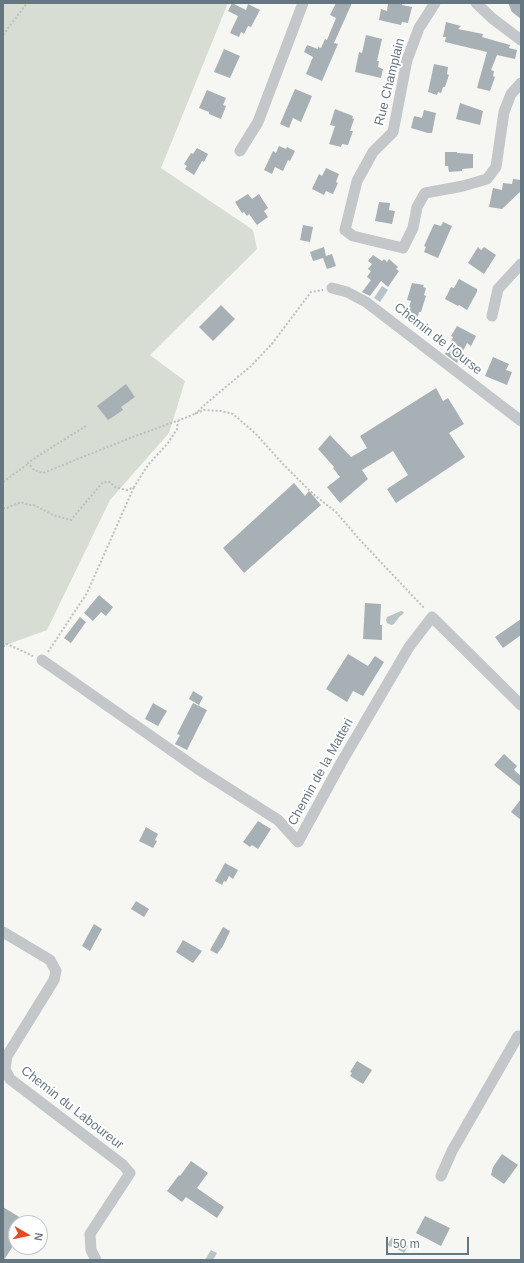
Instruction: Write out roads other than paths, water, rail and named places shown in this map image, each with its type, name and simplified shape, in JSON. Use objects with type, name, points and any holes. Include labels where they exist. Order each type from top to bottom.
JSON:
[{"type":"street","points":[[240,151],[258,122],[303,3]]},
{"type":"street","name":"Rue Champlain","points":[[435,3],[419,28],[407,60],[393,132],[373,152],[357,181],[345,230],[353,236],[403,248],[413,228],[417,206],[425,193],[463,186],[487,179],[496,167],[504,112],[510,94],[521,83]]},
{"type":"street","points":[[476,3],[493,19],[521,40]]},
{"type":"street","points":[[492,316],[498,289],[521,264]]},
{"type":"street","name":"Chemin de l'Ourse","points":[[332,288],[359,297],[371,305],[521,422]]},
{"type":"street","name":"Chemin de la Matteri","points":[[42,660],[198,769],[278,820],[298,842],[341,763],[409,646],[432,617],[521,705]]},
{"type":"street","name":"Chemin du Laboureur","points":[[3,932],[50,960],[56,971],[54,980],[7,1056],[5,1069],[10,1079],[122,1165],[130,1173],[90,1234],[91,1250],[96,1260]]},
{"type":"street","points":[[441,1176],[452,1151],[518,1036],[521,1037]]}]
